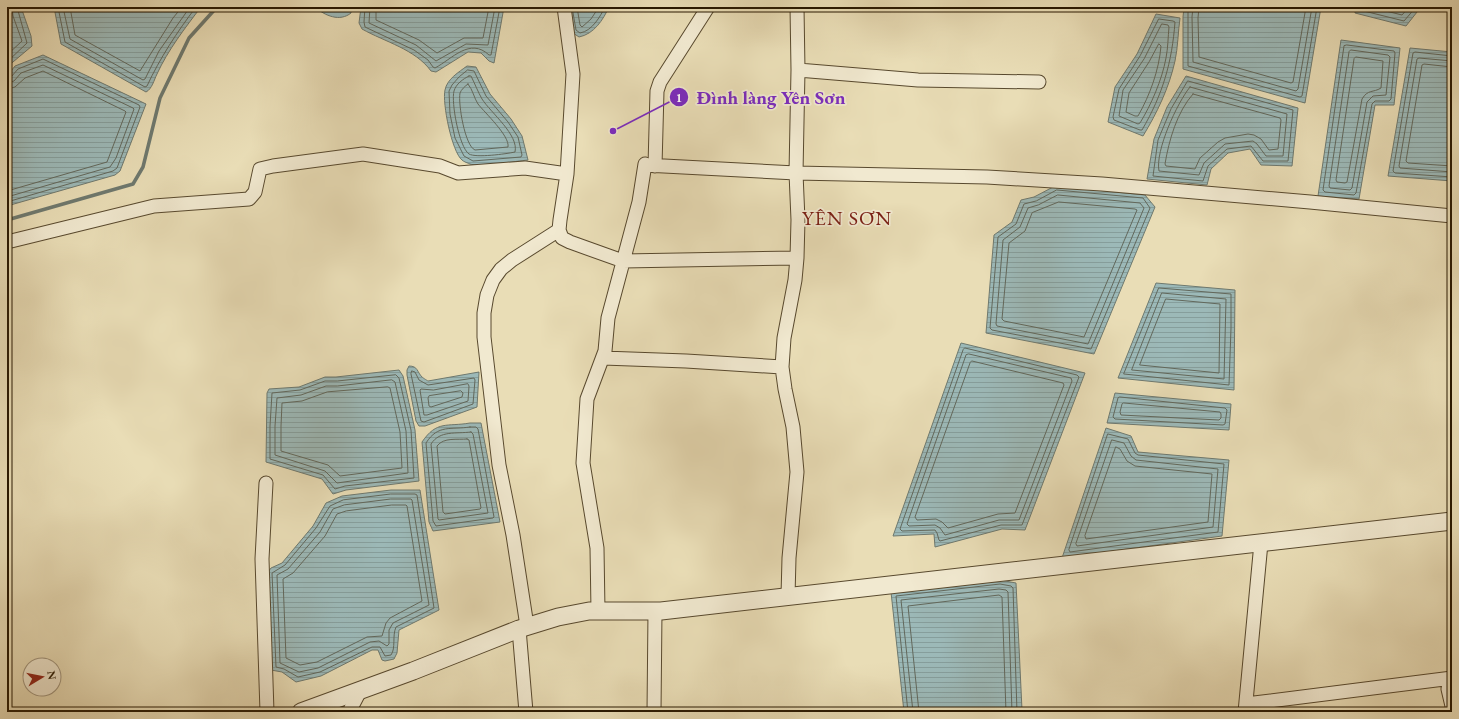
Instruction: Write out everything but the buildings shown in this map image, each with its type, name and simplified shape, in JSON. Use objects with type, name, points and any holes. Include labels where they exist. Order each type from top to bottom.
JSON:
[{"type":"street","points":[[564,7],[565,24],[573,74],[567,174],[559,230],[562,238],[623,261],[797,258]]},
{"type":"street","points":[[598,612],[597,548],[583,463],[587,398],[605,352],[608,318],[648,165],[657,91],[660,82],[708,7]]},
{"type":"street","points":[[788,596],[789,558],[797,472],[793,427],[782,367],[784,338],[795,280],[797,258],[797,7]]},
{"type":"street","points":[[798,70],[918,80],[1039,82]]},
{"type":"street","points":[[7,242],[154,206],[249,199],[255,192],[260,169],[363,154],[440,166],[458,173],[525,168],[567,174]]},
{"type":"street","points":[[648,165],[796,173],[987,177],[1102,184],[1452,216]]},
{"type":"street","points":[[526,712],[523,627],[513,536],[499,465],[484,337],[484,313],[487,296],[493,280],[501,269],[512,260],[559,230]]},
{"type":"street","points":[[602,358],[782,367]]},
{"type":"street","points":[[266,483],[262,559],[268,712]]},
{"type":"street","points":[[302,712],[413,671],[523,627],[558,617],[589,611],[655,611],[1452,521]]},
{"type":"street","points":[[1261,543],[1245,708],[1452,678],[1448,689],[1452,706]]},
{"type":"street","points":[[654,712],[655,611]]},
{"type":"street","points":[[349,712],[360,690]]},
{"type":"water","points":[[7,7],[21,7],[31,36],[32,46],[7,67]]},
{"type":"water","points":[[54,7],[201,7],[161,65],[151,87],[146,92],[61,44]]},
{"type":"water","points":[[315,7],[351,7],[351,13],[347,16],[333,17],[323,13]]},
{"type":"water","points":[[361,7],[504,7],[494,63],[489,61],[481,53],[468,52],[436,72],[431,71],[424,63],[408,51],[362,29],[359,23]]},
{"type":"water","points":[[568,7],[609,7],[604,17],[594,30],[579,37],[573,33]]},
{"type":"water","points":[[1184,7],[1321,7],[1305,103],[1183,69]]},
{"type":"water","points":[[1355,7],[1421,7],[1406,26],[1355,13]]},
{"type":"water","points":[[1156,14],[1180,18],[1175,61],[1166,91],[1143,136],[1108,122],[1115,87],[1137,54]]},
{"type":"water","points":[[1341,40],[1400,48],[1394,105],[1375,105],[1359,199],[1318,196]]},
{"type":"water","points":[[1410,48],[1452,52],[1452,181],[1388,176]]},
{"type":"water","points":[[43,55],[146,104],[120,171],[115,175],[7,206],[7,76],[15,66]]},
{"type":"water","points":[[467,66],[476,67],[490,94],[511,119],[522,136],[528,160],[474,165],[462,160],[458,155],[451,138],[446,116],[444,96],[448,82]]},
{"type":"water","points":[[1186,76],[1298,108],[1292,166],[1261,165],[1250,149],[1228,153],[1211,169],[1207,185],[1147,179],[1154,139],[1167,107]]},
{"type":"water","points":[[1055,186],[1145,195],[1155,207],[1094,354],[986,333],[994,235],[1012,222],[1021,200],[1034,197]]},
{"type":"water","points":[[1156,283],[1235,290],[1234,390],[1118,378]]},
{"type":"water","points":[[961,343],[1085,373],[1025,530],[1002,529],[935,547],[934,534],[893,536]]},
{"type":"water","points":[[409,366],[416,368],[422,377],[428,381],[479,372],[477,407],[425,426],[419,426],[416,421],[407,375]]},
{"type":"water","points":[[399,370],[403,376],[415,430],[419,481],[346,490],[333,494],[322,479],[266,462],[267,393],[269,389],[299,387],[325,377]]},
{"type":"water","points":[[1115,393],[1231,404],[1229,430],[1107,423]]},
{"type":"water","points":[[481,423],[500,522],[433,531],[429,522],[422,442],[427,435],[438,427]]},
{"type":"water","points":[[1106,428],[1131,436],[1138,452],[1229,460],[1222,536],[1062,558]]},
{"type":"water","points":[[391,490],[420,490],[439,610],[399,630],[397,653],[394,659],[385,661],[382,660],[378,650],[372,650],[321,676],[296,682],[282,672],[271,670],[268,572],[271,568],[282,563],[313,526],[326,503],[342,496]]},
{"type":"water","points":[[1000,580],[1016,583],[1022,710],[904,712],[891,592]]},
{"type":"waterway","points":[[7,220],[133,184],[143,167],[160,98],[189,38],[217,7]]},
{"type":"place","name":"Đình làng Yên Sơn","points":[[613,131]]},
{"type":"district","name":"YÊN SƠN","points":[[847,218]]}]
